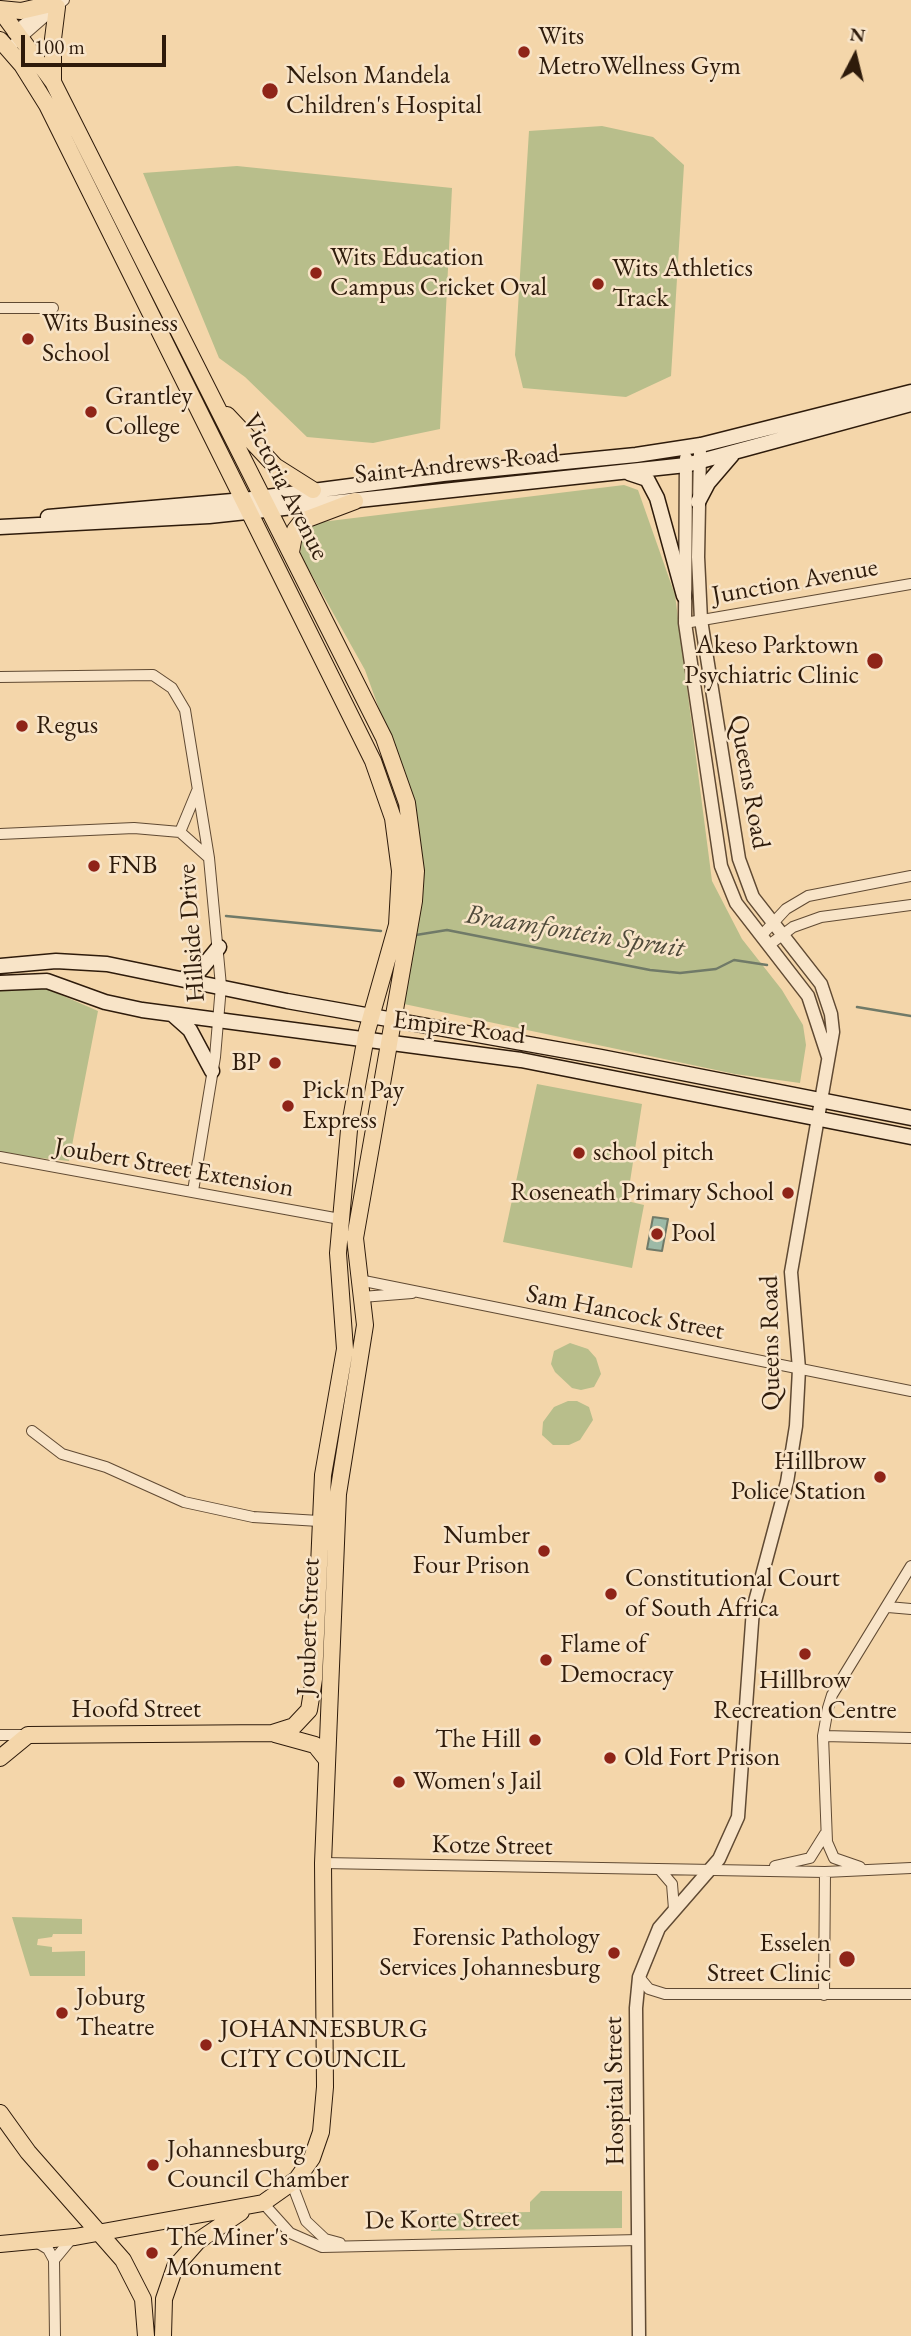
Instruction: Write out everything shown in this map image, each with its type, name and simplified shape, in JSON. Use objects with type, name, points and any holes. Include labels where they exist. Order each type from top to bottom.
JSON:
[{"type":"main road","points":[[0,9],[21,11],[55,3],[53,82]]},
{"type":"main road","name":"Victoria Avenue","points":[[0,9],[53,82],[384,738],[409,813],[416,886],[393,1020]]},
{"type":"main road","name":"Victoria Avenue","points":[[3,44],[22,65],[47,105],[373,761],[393,818],[400,871],[397,925],[372,1017]]},
{"type":"main road","name":"Saint Andrews Road","points":[[267,503],[313,490],[694,446],[911,392]]},
{"type":"main road","points":[[214,400],[275,466],[313,490]]},
{"type":"main road","name":"Saint Andrews Road","points":[[0,527],[151,521],[267,503],[355,501],[692,464],[911,404]]},
{"type":"main road","points":[[698,502],[708,483],[733,454]]},
{"type":"main road","points":[[625,472],[641,476],[652,486],[684,596]]},
{"type":"main road","points":[[292,552],[295,530],[302,521],[355,501]]},
{"type":"main road","name":"Saint Andrews Road","points":[[0,519],[247,506]]},
{"type":"main road","points":[[183,979],[201,969],[219,947]]},
{"type":"main road","name":"Empire Road","points":[[0,966],[30,962],[94,962],[911,1118]]},
{"type":"main road","name":"Empire Road","points":[[0,983],[47,981],[106,1002],[172,1014],[552,1066],[911,1137]]},
{"type":"main road","points":[[172,1014],[190,1030],[212,1071]]},
{"type":"main road","name":"Joubert Street","points":[[272,1733],[294,1726],[311,1704],[324,1466],[345,1349],[339,1268],[340,1219],[349,1130],[372,1017]]},
{"type":"main road","name":"Joubert Street","points":[[163,2336],[167,2287],[185,2253],[292,2184],[312,2158],[325,2112],[323,1863],[338,1494],[365,1325],[355,1246],[357,1211],[393,1020]]},
{"type":"main road","points":[[272,1733],[315,1745],[327,1760]]},
{"type":"main road","name":"Hoofd Street","points":[[28,1735],[272,1733]]},
{"type":"main road","points":[[0,1758],[28,1735]]},
{"type":"main road","points":[[0,2113],[28,2152],[123,2260],[140,2289],[146,2336]]},
{"type":"main road","points":[[0,2244],[74,2237],[256,2205]]},
{"type":"street","points":[[3,44],[55,3]]},
{"type":"street","points":[[0,309],[53,308]]},
{"type":"street","name":"Queens Road","points":[[694,446],[684,596],[685,623],[721,866],[736,903],[808,996],[828,1057]]},
{"type":"street","name":"Queens Road","points":[[692,464],[698,502],[701,620],[741,872],[753,897],[812,971],[827,998],[833,1032],[791,1272],[799,1368],[793,1454],[753,1609],[738,1817],[727,1845],[711,1870]]},
{"type":"street","name":"Junction Avenue","points":[[685,623],[911,584]]},
{"type":"street","name":"Hillside Drive","points":[[0,677],[145,673],[162,680],[172,688],[185,710],[209,858],[221,986],[219,1020],[193,1191]]},
{"type":"street","points":[[180,832],[195,801],[198,778]]},
{"type":"street","points":[[0,834],[134,828],[180,832],[209,858]]},
{"type":"street","points":[[765,941],[773,924],[786,909],[808,896],[911,876]]},
{"type":"street","points":[[765,941],[821,917],[911,905]]},
{"type":"street","name":"Joubert Street Extension","points":[[0,1157],[340,1219]]},
{"type":"street","name":"Sam Hancock Street","points":[[360,1289],[413,1293],[911,1391]]},
{"type":"street","name":"Sam Hancock Street","points":[[360,1289],[413,1293]]},
{"type":"street","points":[[32,1431],[62,1454],[106,1466],[184,1502],[253,1517],[319,1521]]},
{"type":"street","points":[[878,1869],[838,1861],[831,1855],[825,1834],[824,1736],[832,1695],[911,1566]]},
{"type":"street","points":[[888,1607],[911,1609]]},
{"type":"street","name":"Hoofd Street","points":[[0,1735],[28,1735]]},
{"type":"street","points":[[824,1736],[911,1738]]},
{"type":"street","points":[[750,1870],[810,1858],[825,1834]]},
{"type":"street","name":"Kotze Street","points":[[323,1863],[825,1872],[911,1868]]},
{"type":"street","points":[[660,1870],[672,1884],[674,1909]]},
{"type":"street","name":"Hospital Street","points":[[639,2336],[636,2008],[639,1977],[650,1943],[674,1909],[711,1870]]},
{"type":"street","points":[[824,1995],[825,1872]]},
{"type":"street","points":[[639,1977],[649,1989],[665,1994],[911,1994]]},
{"type":"street","points":[[292,2184],[302,2213],[313,2230],[325,2239],[351,2246]]},
{"type":"street","name":"De Korte Street","points":[[256,2205],[300,2240],[322,2247],[639,2240]]},
{"type":"street","points":[[54,2260],[74,2237]]},
{"type":"street","points":[[34,2241],[48,2249],[54,2260],[55,2336]]},
{"type":"green space","name":"Wits Athletics Track","points":[[602,126],[653,137],[684,165],[671,376],[626,397],[523,388],[515,355],[529,131]]},
{"type":"green space","name":"Wits Education Campus Cricket Oval","points":[[237,166],[452,188],[440,429],[373,443],[307,437],[245,377],[219,358],[143,173]]},
{"type":"green space","points":[[624,485],[638,490],[675,595],[712,881],[742,939],[782,990],[803,1025],[806,1045],[800,1083],[735,1074],[404,1004],[424,886],[408,789],[365,670],[300,554],[303,535],[313,523]]},
{"type":"green space","points":[[0,987],[45,988],[98,1011],[69,1161],[0,1154]]},
{"type":"green space","name":"school pitch","points":[[537,1084],[642,1104],[627,1201],[644,1205],[632,1268],[503,1242]]},
{"type":"green space","points":[[570,1343],[588,1349],[596,1358],[601,1374],[594,1387],[581,1390],[572,1388],[555,1372],[551,1364],[554,1351]]},
{"type":"green space","points":[[568,1401],[577,1401],[589,1407],[593,1420],[580,1440],[569,1445],[553,1445],[542,1435],[543,1422],[554,1407]]},
{"type":"green space","points":[[12,1917],[82,1919],[82,1934],[53,1934],[52,1937],[38,1939],[37,1945],[52,1947],[52,1952],[85,1951],[85,1976],[30,1976]]},
{"type":"green space","points":[[541,2191],[622,2191],[622,2228],[431,2231],[431,2214],[530,2212],[530,2202]]},
{"type":"shaded area","name":"Pool","points":[[653,1217],[668,1219],[662,1251],[647,1249]]},
{"type":"waterway","points":[[226,916],[381,931]]},
{"type":"waterway","name":"Braamfontein Spruit","points":[[416,935],[447,930],[650,970],[680,973],[716,969],[734,960],[767,965]]},
{"type":"waterway","points":[[857,1007],[911,1016]]},
{"type":"place","name":"Wits MetroWellness Gym","points":[[524,52]]},
{"type":"place","name":"Nelson Mandela Children's Hospital","points":[[270,91]]},
{"type":"place","name":"Wits Education Campus Cricket Oval","points":[[316,273]]},
{"type":"place","name":"Wits Athletics Track","points":[[598,284]]},
{"type":"place","name":"Wits Business School","points":[[28,339]]},
{"type":"place","name":"Grantley College","points":[[91,412]]},
{"type":"place","name":"Akeso Parktown Psychiatric Clinic","points":[[875,661]]},
{"type":"place","name":"Regus","points":[[22,726]]},
{"type":"place","name":"FNB","points":[[94,866]]},
{"type":"place","name":"BP","points":[[275,1063]]},
{"type":"place","name":"Pick n Pay Express","points":[[288,1106]]},
{"type":"place","name":"school pitch","points":[[579,1153]]},
{"type":"place","name":"Roseneath Primary School","points":[[788,1193]]},
{"type":"place","name":"Pool","points":[[657,1234]]},
{"type":"place","name":"Hillbrow Police Station","points":[[880,1477]]},
{"type":"place","name":"Number Four Prison","points":[[544,1551]]},
{"type":"place","name":"Constitutional Court of South Africa","points":[[611,1594]]},
{"type":"place","name":"Hillbrow Recreation Centre","points":[[805,1654]]},
{"type":"place","name":"Flame of Democracy","points":[[546,1660]]},
{"type":"place","name":"The Hill","points":[[535,1740]]},
{"type":"place","name":"Old Fort Prison","points":[[610,1758]]},
{"type":"place","name":"Women's Jail","points":[[399,1782]]},
{"type":"place","name":"Forensic Pathology Services Johannesburg","points":[[614,1953]]},
{"type":"place","name":"Esselen Street Clinic","points":[[847,1959]]},
{"type":"place","name":"Joburg Theatre","points":[[62,2013]]},
{"type":"place","name":"JOHANNESBURG CITY COUNCIL","points":[[206,2045]]},
{"type":"place","name":"Johannesburg Council Chamber","points":[[153,2165]]},
{"type":"place","name":"The Miner's Monument","points":[[152,2253]]}]
